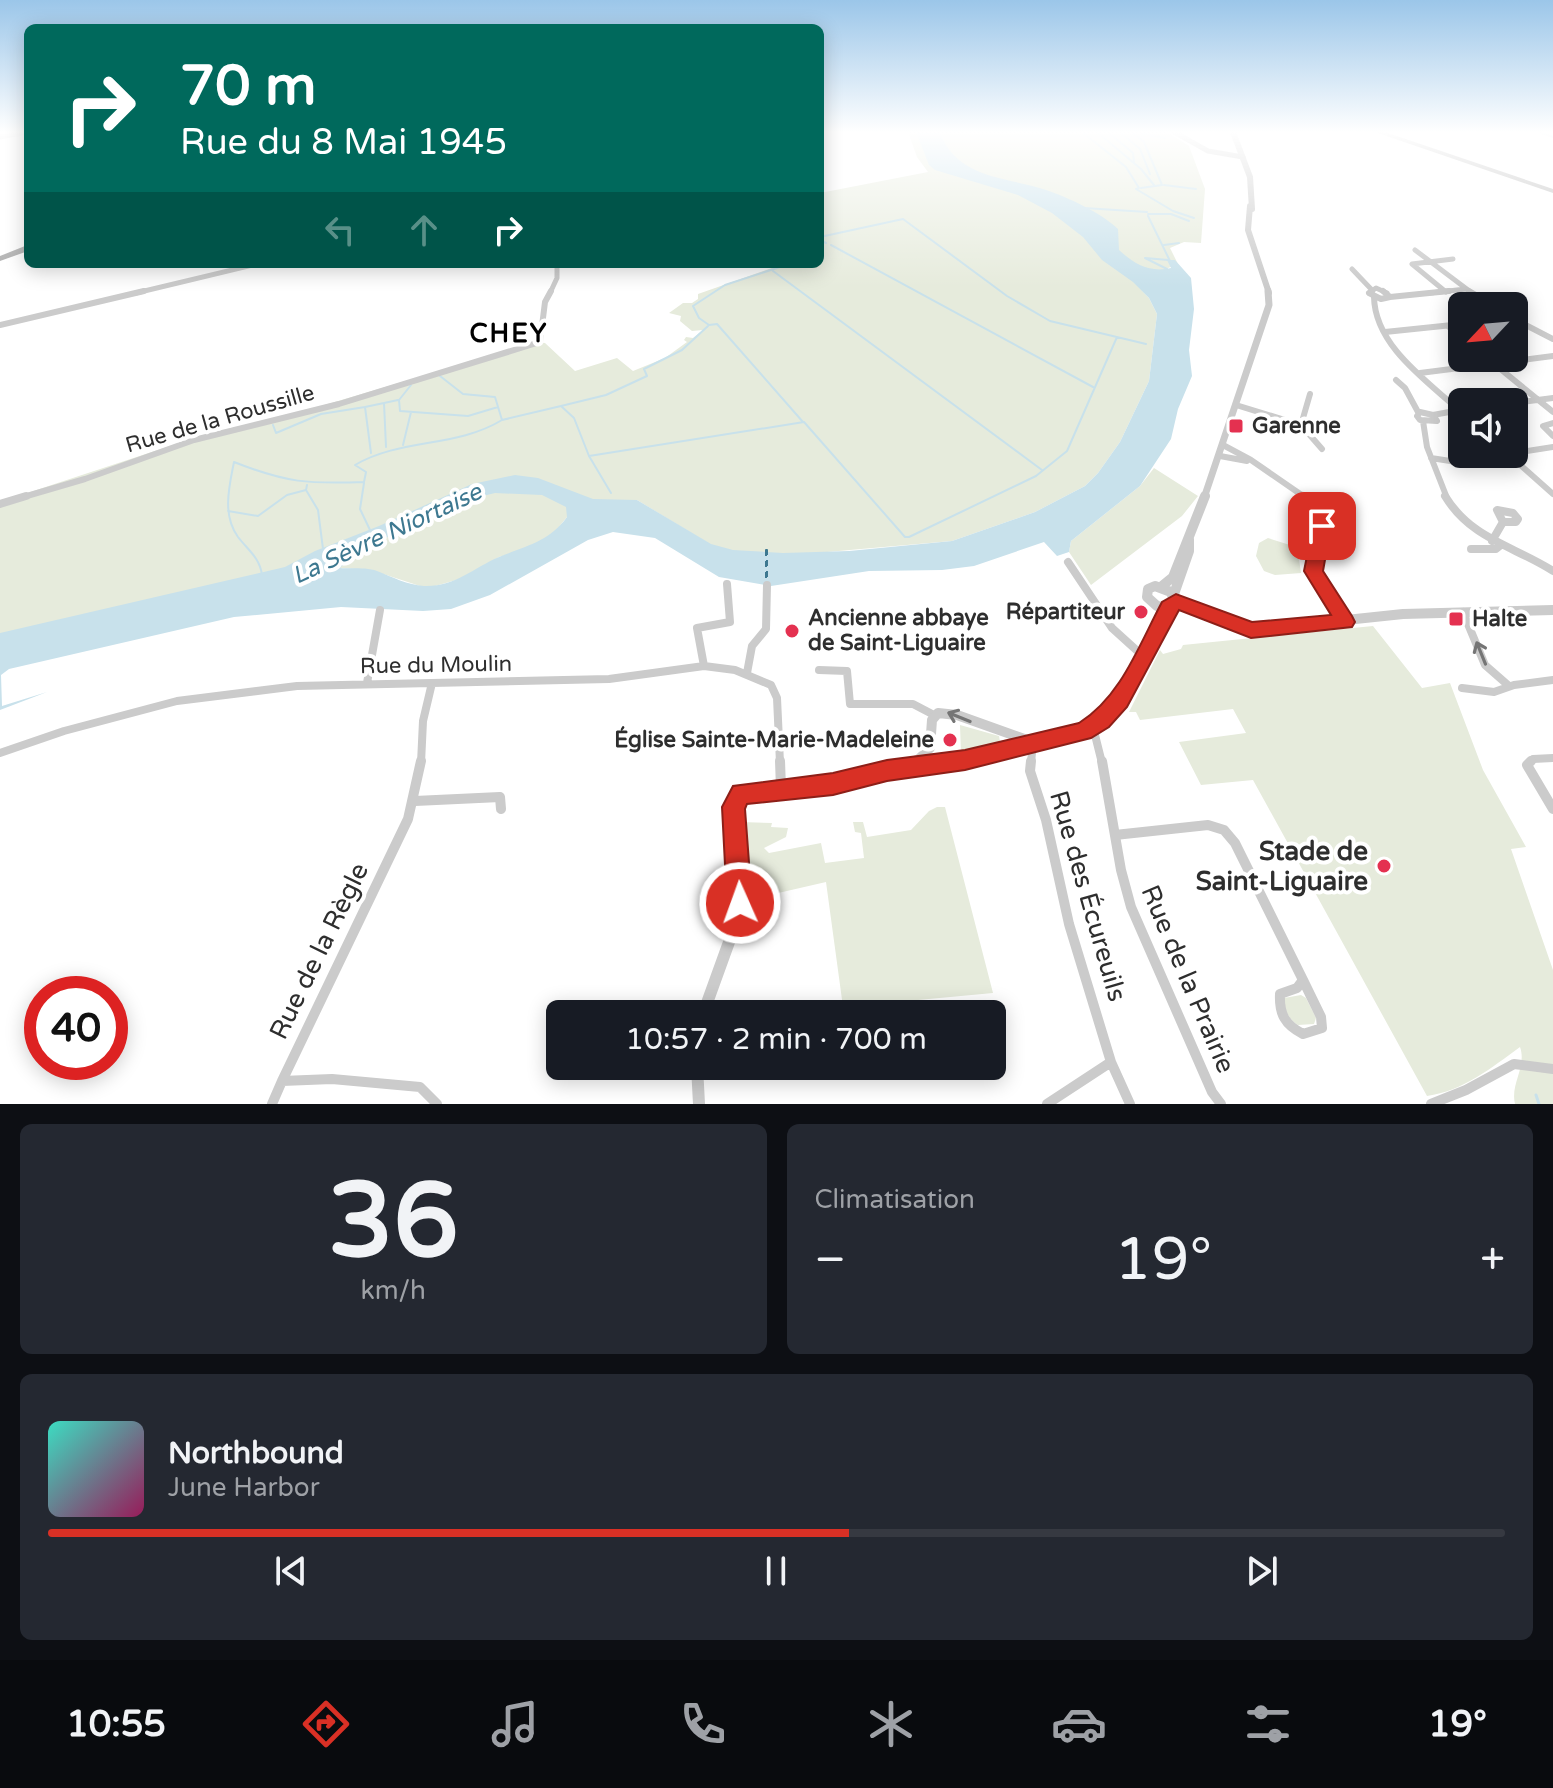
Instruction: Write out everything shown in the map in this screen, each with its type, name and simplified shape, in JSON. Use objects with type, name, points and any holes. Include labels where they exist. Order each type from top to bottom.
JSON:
[{"type":"main road","points":[[1531,184],[1553,191]]},
{"type":"main road","points":[[0,259],[24,250]]},
{"type":"street","points":[[1157,628],[1146,594],[1148,589],[1162,586],[1173,577],[1182,548],[1189,539],[1220,456],[1270,299],[1248,220],[1252,213],[1250,184]]},
{"type":"street","points":[[1415,250],[1471,292]]},
{"type":"street","points":[[1446,292],[1412,265],[1453,259]]},
{"type":"street","points":[[0,325],[240,268]]},
{"type":"street","name":"Rue de la Roussille","points":[[0,504],[85,479],[183,444],[295,416],[540,342],[545,302],[557,278],[557,268]]},
{"type":"street","points":[[1352,269],[1371,289],[1383,290],[1390,297]]},
{"type":"street","points":[[1371,289],[1369,293],[1374,297],[1385,332],[1398,353],[1448,399]]},
{"type":"street","points":[[1374,297],[1466,289]]},
{"type":"street","points":[[1385,332],[1448,326]]},
{"type":"street","points":[[1528,326],[1553,339]]},
{"type":"street","points":[[1528,359],[1553,356]]},
{"type":"street","points":[[1420,373],[1448,369]]},
{"type":"street","points":[[1505,372],[1553,412]]},
{"type":"street","points":[[1396,380],[1405,388],[1418,418],[1435,423],[1437,420],[1433,415]]},
{"type":"street","points":[[1301,425],[1310,394]]},
{"type":"street","points":[[1528,401],[1553,398]]},
{"type":"street","points":[[1236,405],[1301,425],[1322,449]]},
{"type":"street","points":[[1418,412],[1433,415],[1448,413]]},
{"type":"street","points":[[1423,421],[1422,430],[1441,492],[1459,519],[1492,541],[1553,571]]},
{"type":"street","points":[[1553,423],[1543,426],[1553,436]]},
{"type":"street","points":[[1223,445],[1324,511],[1314,571],[1345,622]]},
{"type":"street","points":[[1528,451],[1553,447]]},
{"type":"street","points":[[1220,456],[1233,456],[1260,467]]},
{"type":"street","points":[[1431,458],[1448,461]]},
{"type":"street","points":[[1524,468],[1553,494]]},
{"type":"street","points":[[1492,541],[1503,522]]},
{"type":"street","points":[[708,1000],[737,920],[740,895],[734,802],[746,792],[833,784],[912,766],[942,764],[1033,742],[1066,738],[1093,727],[1119,701],[1173,601],[1189,551],[1189,539]]},
{"type":"street","points":[[1471,549],[1496,549],[1501,545]]},
{"type":"street","points":[[1068,562],[1122,639],[1134,652],[1144,657]]},
{"type":"street","points":[[704,666],[697,628],[730,622],[727,584]]},
{"type":"street","points":[[747,673],[752,646],[766,629],[767,585]]},
{"type":"street","points":[[1162,586],[1173,601]]},
{"type":"street","points":[[1151,602],[1173,601],[1251,630],[1403,614],[1553,610]]},
{"type":"street","points":[[367,683],[380,610]]},
{"type":"street","points":[[1463,611],[1485,665],[1509,686]]},
{"type":"street","name":"Rue du Moulin","points":[[0,753],[64,731],[189,699],[297,686],[621,678],[704,666],[747,673],[771,685],[777,698],[781,788]]},
{"type":"street","points":[[819,670],[847,671],[850,704],[913,704],[934,715],[950,713],[1005,735],[1033,742]]},
{"type":"street","points":[[1462,688],[1494,692],[1509,686],[1553,680]]},
{"type":"street","name":"Rue de la Règle","points":[[272,1104],[415,801],[423,721],[432,683]]},
{"type":"street","points":[[934,715],[930,748],[933,757],[942,764]]},
{"type":"street","name":"Rue de la Prairie","points":[[1093,727],[1098,738],[1123,879],[1138,924],[1212,1092],[1221,1104]]},
{"type":"street","points":[[1005,735],[1011,744],[1007,750]]},
{"type":"street","name":"Rue des Écureuils","points":[[1033,742],[1030,771],[1046,820],[1069,924],[1111,1062],[1130,1104]]},
{"type":"street","points":[[912,766],[930,748]]},
{"type":"street","points":[[1553,758],[1533,759],[1527,765],[1553,809]]},
{"type":"street","points":[[415,801],[500,797],[501,809]]},
{"type":"street","points":[[1115,835],[1208,825],[1224,830],[1239,850],[1303,980],[1323,1025],[1318,1031],[1303,1034],[1289,1027],[1278,1002],[1280,994],[1297,988],[1303,980]]},
{"type":"street","points":[[1047,1104],[1111,1062]]},
{"type":"street","points":[[1431,1104],[1466,1090],[1514,1064],[1553,1069]]},
{"type":"street","points":[[282,1081],[332,1079],[420,1087],[437,1104]]},
{"type":"street","points":[[698,1080],[699,1104]]},
{"type":"shaded area","points":[[869,184],[1203,184],[1201,243],[1184,242],[1170,248],[1178,264],[1134,282],[1149,298],[1157,314],[1149,381],[1120,442],[1085,486],[1035,512],[952,541],[736,560],[637,500],[567,517],[553,534],[526,549],[499,557],[460,579],[435,586],[420,586],[371,570],[339,568],[0,638],[0,502],[176,444],[274,420],[537,342],[545,343],[575,371],[617,358],[633,371],[665,358],[687,342],[684,340],[686,337],[693,338],[703,330],[692,331],[680,321],[681,316],[669,313],[683,303],[692,303],[698,299],[698,294],[772,268],[824,268],[824,192]]},
{"type":"shaded area","points":[[1154,468],[1198,496],[1182,516],[1091,585],[1069,552],[1071,541],[1140,486]]},
{"type":"shaded area","points":[[1268,538],[1293,546],[1298,552],[1301,573],[1275,575],[1264,571],[1256,556],[1259,543]]},
{"type":"shaded area","name":"Stade de Saint-Liguaire","points":[[1373,626],[1422,688],[1450,683],[1483,770],[1526,847],[1511,849],[1553,970],[1553,1104],[1515,1104],[1522,1054],[1520,1047],[1465,1084],[1427,1096],[1253,780],[1201,785],[1179,742],[1246,733],[1233,709],[1140,720],[1136,712],[1129,712],[1160,650],[1163,654],[1181,649],[1183,645]]},
{"type":"shaded area","points":[[960,725],[999,736],[1001,748],[970,756],[961,755]]},
{"type":"shaded area","points":[[945,807],[993,993],[918,1000],[842,1000],[826,882],[748,900],[740,822],[772,823],[771,827],[788,828],[786,837],[764,848],[769,853],[821,843],[825,863],[864,858],[861,833],[855,832],[853,822],[863,822],[867,837],[911,830],[929,811]]},
{"type":"shaded area","points":[[1301,995],[1306,998],[1316,1018],[1314,1024],[1298,1025],[1287,1013],[1284,998]]},
{"type":"water","name":"La Sèvre Niortaise","points":[[980,184],[1021,184],[1064,197],[1084,206],[1118,229],[1119,250],[1130,259],[1156,269],[1171,268],[1167,260],[1175,260],[1191,278],[1194,309],[1189,350],[1192,376],[1178,409],[1171,439],[1140,486],[1071,541],[1069,552],[1057,556],[1044,542],[974,566],[942,570],[869,571],[771,586],[719,577],[655,538],[613,532],[588,540],[490,595],[451,609],[423,611],[341,607],[234,617],[9,669],[1,675],[2,706],[47,692],[0,710],[0,633],[285,567],[315,551],[472,484],[515,475],[538,478],[593,499],[637,500],[711,544],[733,550],[783,553],[849,551],[952,541],[1035,512],[1085,486],[1120,442],[1149,381],[1157,314],[1149,298],[1102,260],[1083,237],[1052,213],[1018,195]],"holes":[[[495,493],[542,495],[566,507],[567,517],[552,532],[445,583],[424,586],[373,570],[340,568],[360,548],[410,528],[463,501]]]},
{"type":"waterway","points":[[1136,184],[1139,188],[1136,189],[1173,211],[1194,218]]},
{"type":"waterway","points":[[1141,188],[1161,184]]},
{"type":"waterway","points":[[1164,185],[1196,189]]},
{"type":"waterway","points":[[1084,208],[1147,212]]},
{"type":"waterway","points":[[1148,214],[1171,214],[1189,221]]},
{"type":"waterway","points":[[1148,216],[1170,261]]},
{"type":"waterway","points":[[824,236],[903,219],[1007,296],[1050,321],[1117,337]]},
{"type":"waterway","points":[[1164,245],[1179,243]]},
{"type":"waterway","points":[[831,245],[1093,387]]},
{"type":"waterway","points":[[1167,269],[1145,258],[1168,260]]},
{"type":"waterway","points":[[777,268],[725,285],[693,306],[699,318],[709,325],[717,324],[803,422]]},
{"type":"waterway","points":[[773,271],[1042,470]]},
{"type":"waterway","points":[[561,406],[606,395],[647,376],[644,369],[682,350],[708,326]]},
{"type":"waterway","points":[[589,456],[804,422],[905,537],[909,537],[1036,476],[1067,451],[1117,337]]},
{"type":"waterway","points":[[1117,337],[1146,344]]},
{"type":"waterway","points":[[440,376],[463,394],[495,397],[502,420]]},
{"type":"waterway","points":[[411,385],[399,400],[400,411],[468,416],[498,407]]},
{"type":"waterway","points":[[384,403],[398,400]]},
{"type":"waterway","points":[[365,407],[384,403]]},
{"type":"waterway","points":[[384,403],[386,447]]},
{"type":"waterway","points":[[502,420],[561,406]]},
{"type":"waterway","points":[[561,406],[574,418],[589,456]]},
{"type":"waterway","points":[[273,425],[276,433],[321,414],[365,407]]},
{"type":"waterway","points":[[365,407],[371,453]]},
{"type":"waterway","points":[[403,445],[411,412]]},
{"type":"waterway","points":[[228,511],[234,462],[298,481],[364,482],[366,472],[355,465],[373,456],[466,435],[502,420]]},
{"type":"waterway","points":[[589,456],[611,493]]},
{"type":"waterway","name":"La Sèvre Niortaise","points":[[364,483],[360,509],[370,530]]},
{"type":"waterway","points":[[306,490],[307,485]]},
{"type":"waterway","points":[[228,511],[258,516],[287,495],[306,490]]},
{"type":"waterway","name":"La Sèvre Niortaise","points":[[306,490],[318,510],[323,549]]},
{"type":"waterway","points":[[228,511],[233,528],[256,559],[262,575]]},
{"type":"waterway","points":[[1536,1095],[1539,1104]]},
{"type":"ferry route","points":[[766,550],[767,550],[767,585],[766,585],[766,550]]},
{"type":"place","name":"Garenne","points":[[1236,426]]},
{"type":"place","name":"Répartiteur","points":[[1141,612]]},
{"type":"place","name":"Halte","points":[[1456,619]]},
{"type":"place","name":"Ancienne abbaye de Saint-Liguaire","points":[[792,631]]},
{"type":"place","name":"Église Sainte-Marie-Madeleine","points":[[950,740]]},
{"type":"place","name":"Stade de Saint-Liguaire","points":[[1384,866]]},
{"type":"district","name":"CHEY","points":[[509,333]]},
{"type":"route","points":[[740,903],[733,807],[741,794],[833,784],[887,770],[965,760],[1084,732],[1109,714],[1119,701],[1157,628],[1176,601],[1251,630],[1345,622],[1315,578],[1313,562],[1322,526]]}]
